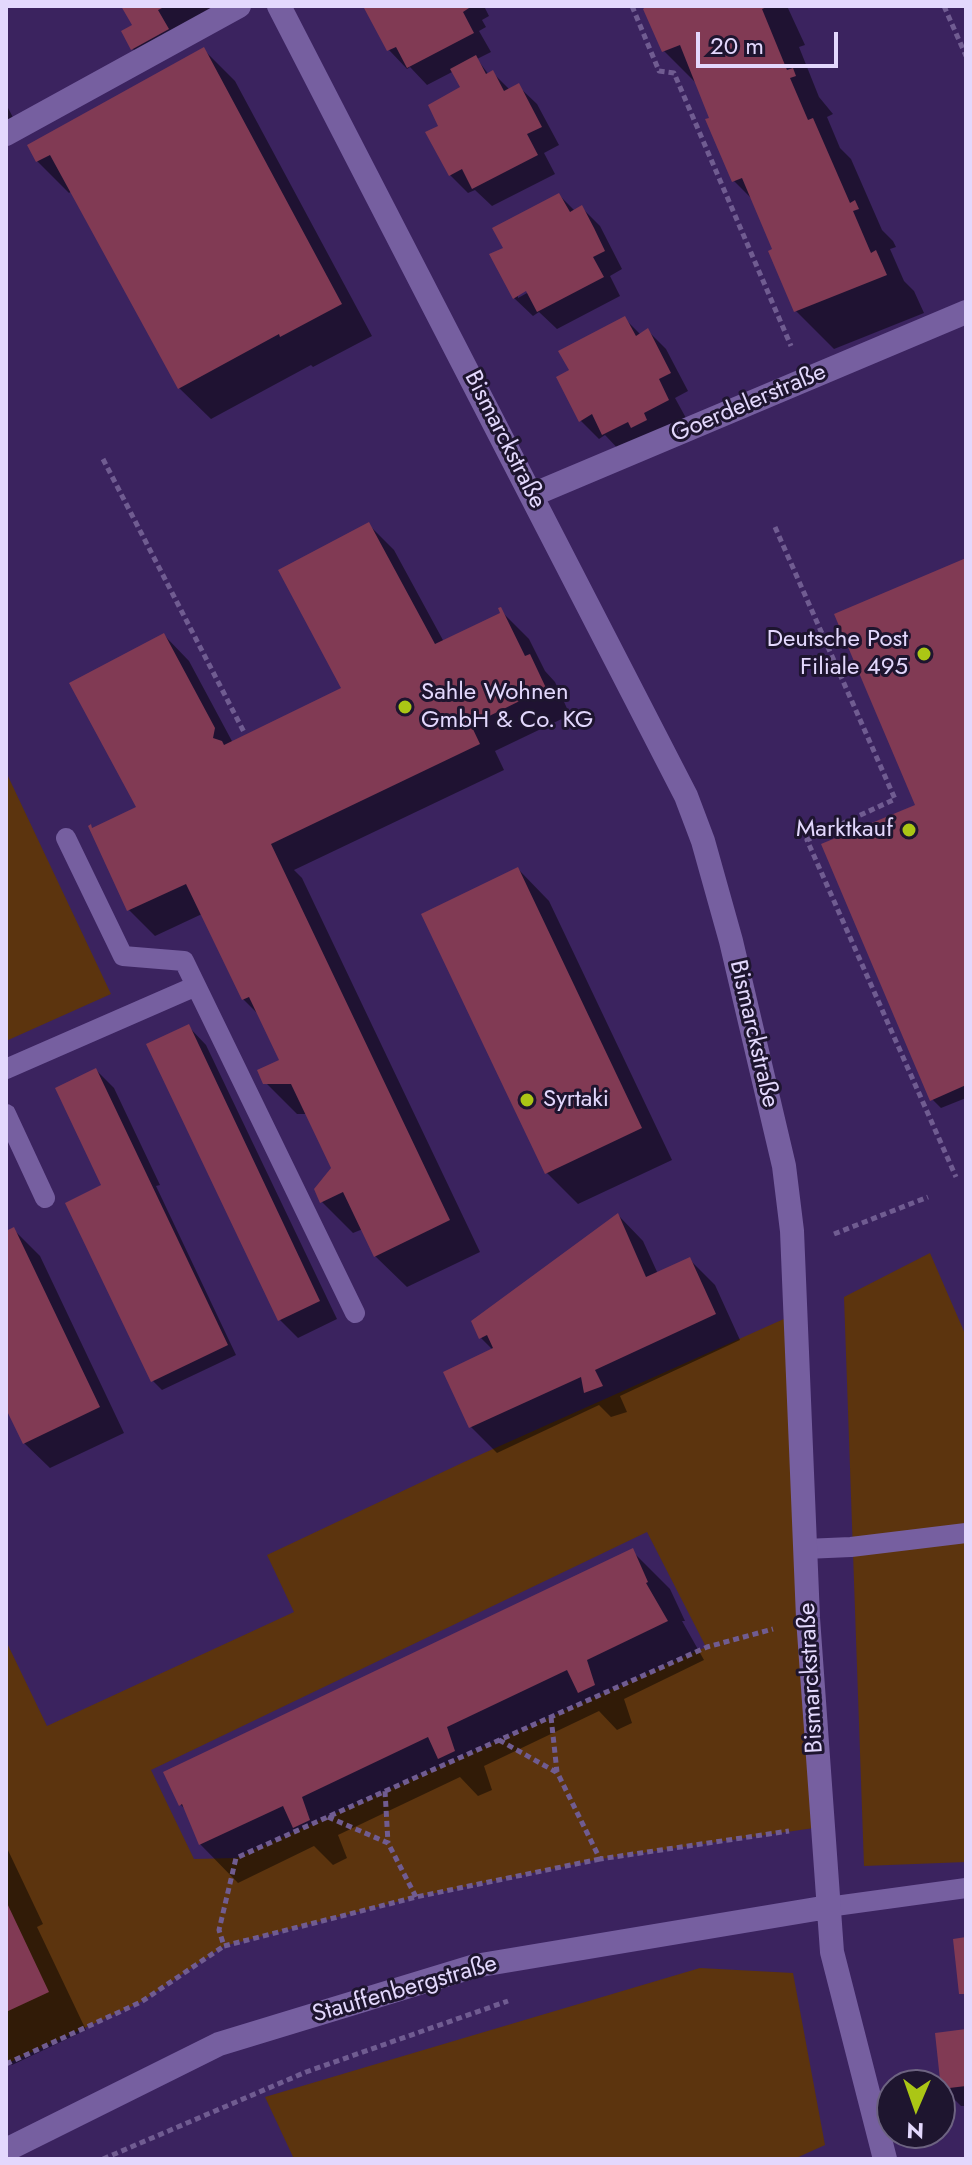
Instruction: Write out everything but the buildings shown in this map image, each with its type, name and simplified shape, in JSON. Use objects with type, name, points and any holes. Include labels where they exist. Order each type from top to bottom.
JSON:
[{"type":"street","points":[[6,134],[239,6]]},
{"type":"street","name":"Bismarckstraße","points":[[279,6],[686,796],[703,841],[731,941],[784,1166],[792,1231],[808,1618],[832,1952],[885,2159]]},
{"type":"street","name":"Goerdelerstraße","points":[[532,495],[966,312]]},
{"type":"street","name":"Stauffenbergstraße","points":[[6,2150],[219,2044],[475,1966],[828,1907]]},
{"type":"lane","points":[[66,838],[123,956],[184,961],[355,1313]]},
{"type":"lane","points":[[6,1069],[196,986]]},
{"type":"lane","points":[[6,1114],[45,1198]]},
{"type":"lane","points":[[805,1549],[851,1547],[966,1533]]},
{"type":"lane","points":[[828,1907],[966,1888]]},
{"type":"path","points":[[632,6],[659,71],[674,73],[806,380]]},
{"type":"path","points":[[944,6],[966,56]]},
{"type":"path","points":[[103,459],[245,734]]},
{"type":"path","points":[[775,527],[895,799],[807,840],[956,1177]]},
{"type":"path","points":[[834,1234],[928,1197]]},
{"type":"path","points":[[224,1946],[219,1930],[236,1858],[707,1647],[808,1618]]},
{"type":"path","points":[[551,1717],[557,1772],[600,1859]]},
{"type":"path","points":[[499,1740],[557,1772]]},
{"type":"path","points":[[385,1791],[388,1843],[416,1897]]},
{"type":"path","points":[[328,1817],[388,1843]]},
{"type":"path","points":[[6,2064],[141,2002],[224,1946],[416,1897],[600,1859],[821,1827]]},
{"type":"path","points":[[103,2159],[306,2072],[518,1998]]},
{"type":"shaded area","points":[[6,772],[111,994],[6,1041]]},
{"type":"shaded area","points":[[930,1253],[966,1336],[966,1862],[864,1866],[844,1297]]},
{"type":"shaded area","points":[[795,1314],[821,1827],[600,1859],[416,1897],[224,1946],[141,2002],[6,2064],[6,1641],[47,1726],[294,1612],[267,1555],[464,1462]],"holes":[[[647,1532],[706,1647],[236,1858],[194,1859],[151,1770]]]},
{"type":"shaded area","points":[[700,1968],[793,1973],[825,2145],[794,2159],[294,2159],[265,2097]]},
{"type":"place","name":"Deutsche Post Filiale 495","points":[[924,654]]},
{"type":"place","name":"Sahle Wohnen GmbH & Co. KG","points":[[405,707]]},
{"type":"place","name":"Marktkauf","points":[[909,830]]},
{"type":"place","name":"Syrtaki","points":[[527,1100]]}]
